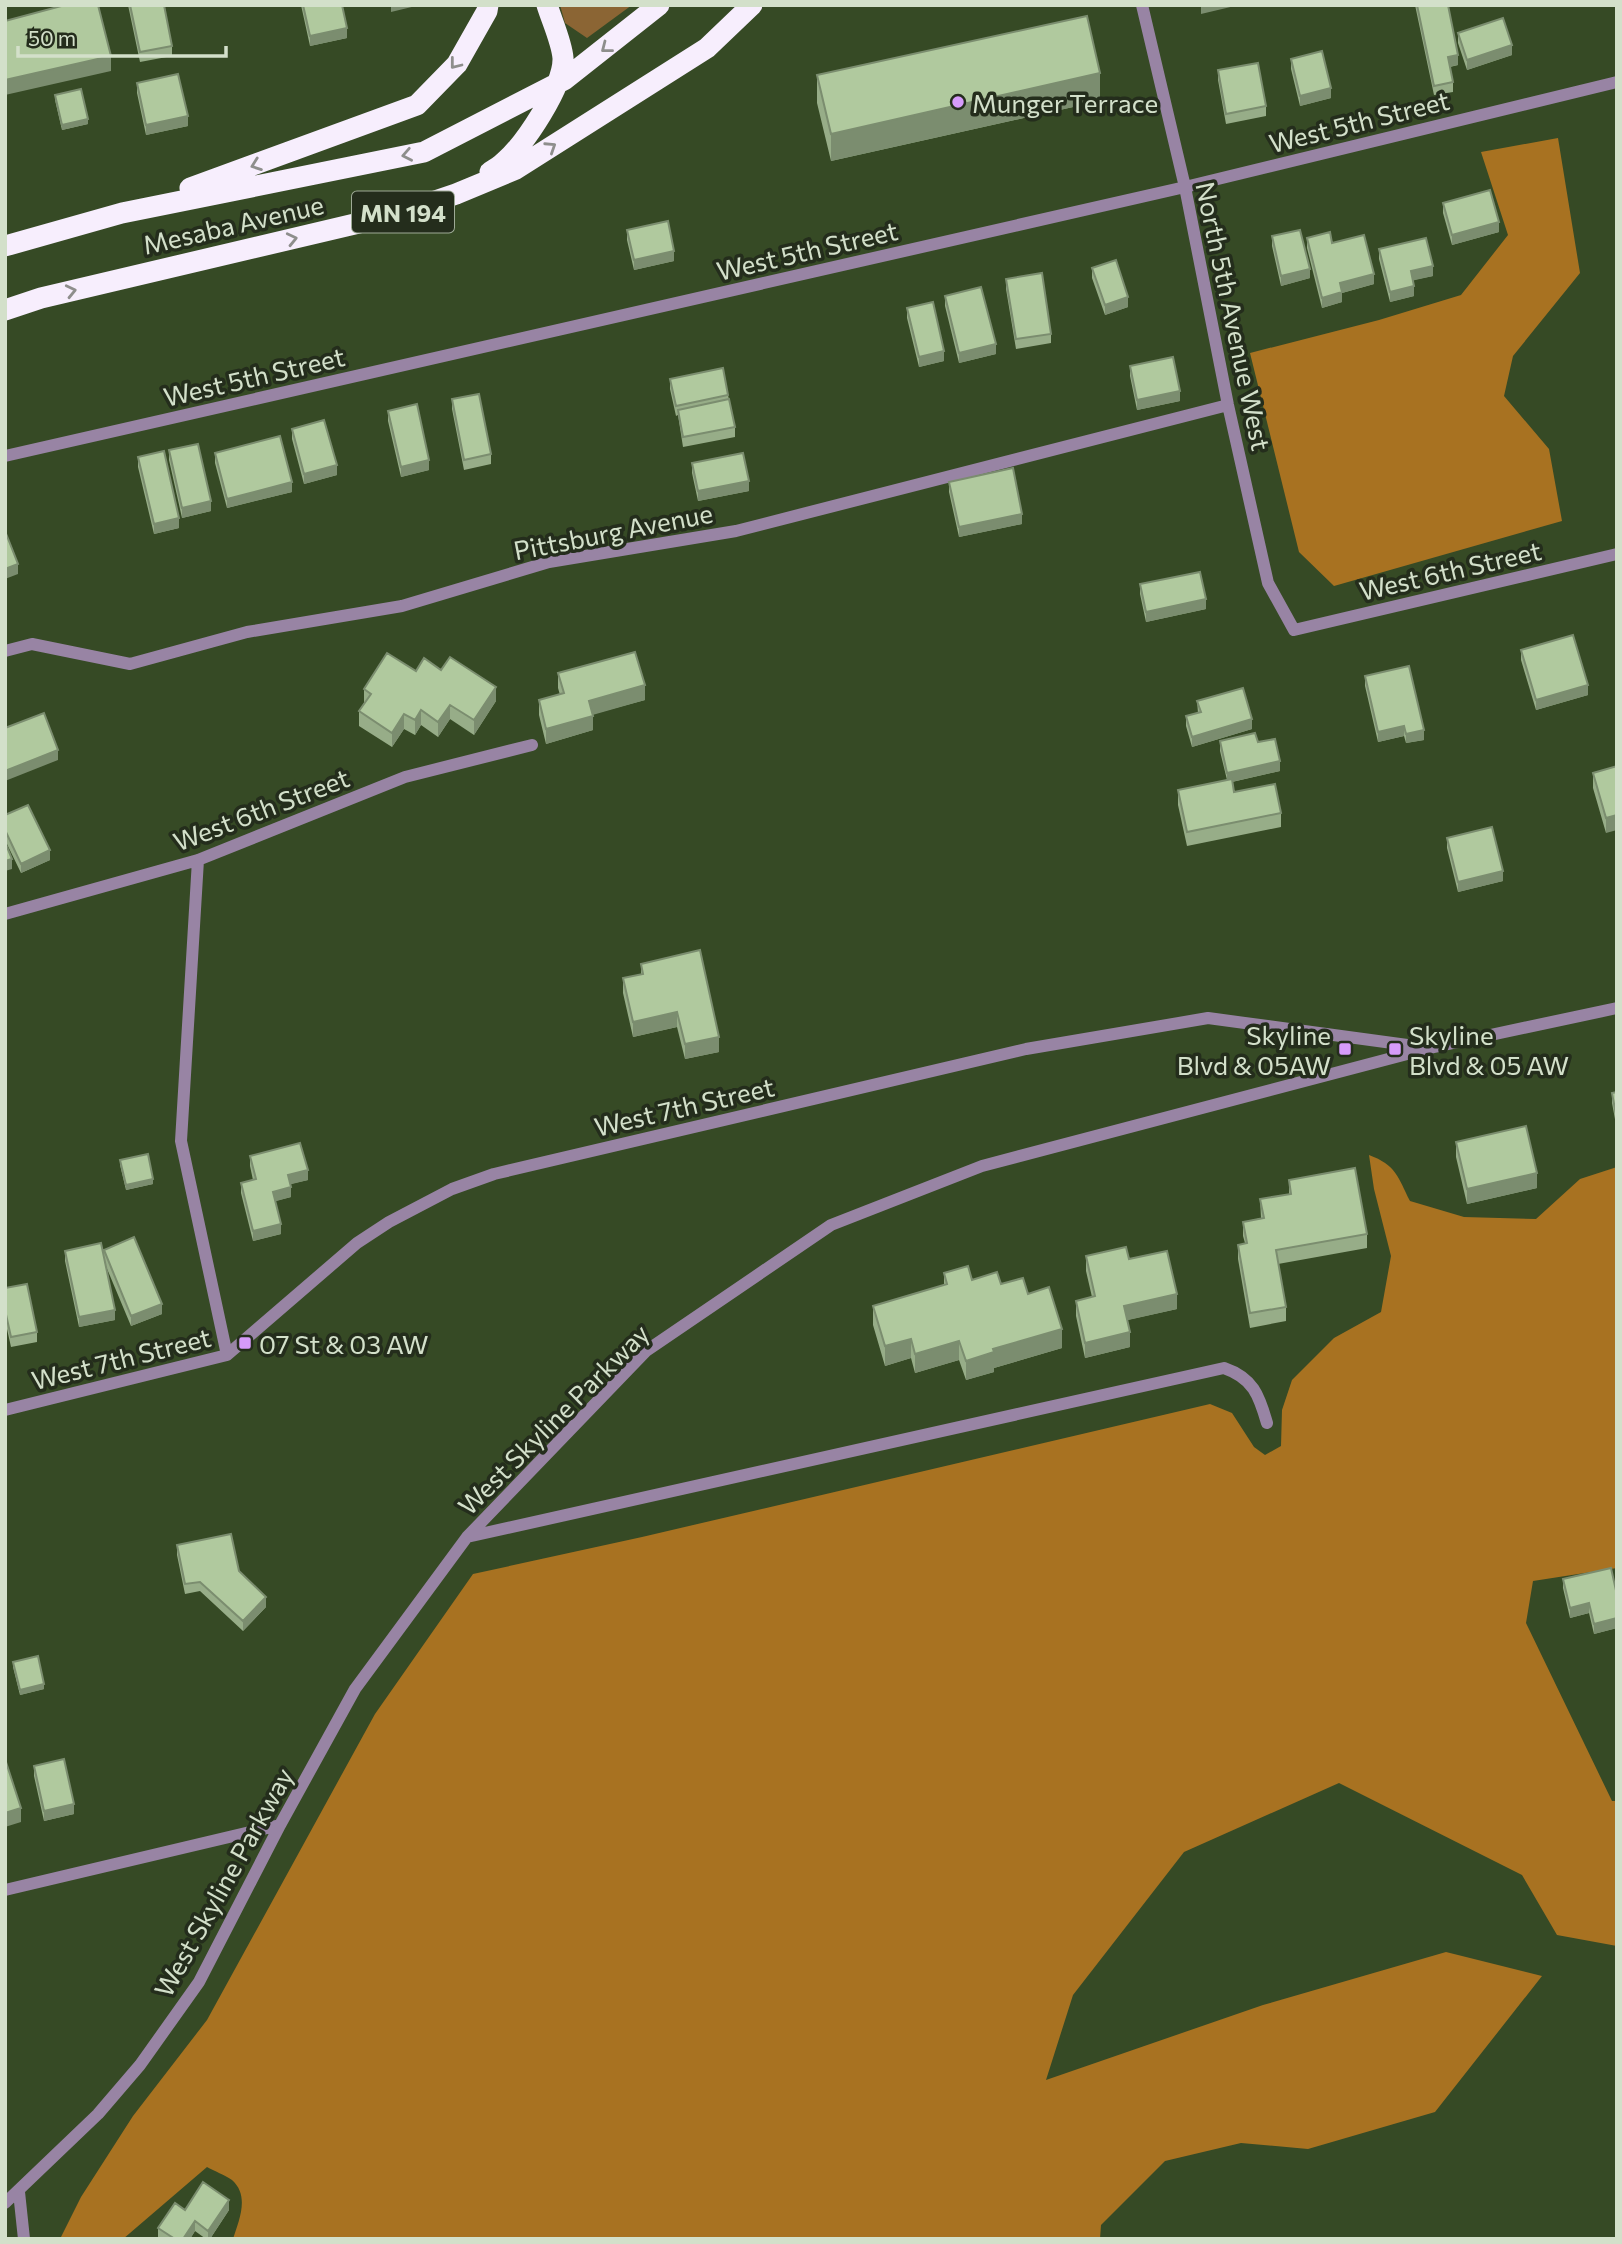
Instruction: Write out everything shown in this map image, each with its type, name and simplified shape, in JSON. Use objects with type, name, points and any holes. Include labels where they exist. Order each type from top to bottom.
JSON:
[{"type":"highway","points":[[122,213],[417,105],[457,64],[488,5]]},
{"type":"highway","points":[[456,194],[504,162],[544,112],[556,85],[563,58],[547,5]]},
{"type":"highway","name":"Mesaba Avenue","points":[[5,246],[122,213],[424,152],[564,80],[659,5]]},
{"type":"highway","name":"Mesaba Avenue","points":[[5,310],[41,298],[397,214],[456,194],[516,169],[706,48],[752,5]]},
{"type":"street","name":"North 5th Avenue West","points":[[1142,5],[1185,187],[1228,405],[1268,583],[1294,630]]},
{"type":"street","name":"West 5th Street","points":[[5,456],[1185,187],[1617,82]]},
{"type":"street","name":"Pittsburg Avenue","points":[[5,651],[32,644],[130,664],[247,632],[402,606],[550,562],[736,531],[1228,405]]},
{"type":"street","name":"West 6th Street","points":[[1294,630],[1617,554]]},
{"type":"street","name":"West 6th Street","points":[[5,914],[198,860],[405,777],[532,745]]},
{"type":"street","points":[[198,860],[181,1141],[227,1355]]},
{"type":"street","name":"West Skyline Parkway","points":[[5,2203],[98,2115],[140,2065],[199,1982],[280,1825],[355,1689],[467,1537],[646,1351],[831,1225],[982,1166],[1430,1048],[1617,1008]]},
{"type":"street","name":"West 7th Street","points":[[5,1410],[227,1355],[357,1243],[389,1222],[452,1189],[494,1174],[1026,1049],[1208,1018],[1430,1048]]},
{"type":"street","points":[[467,1537],[1224,1368],[1237,1373],[1253,1386],[1267,1423]]},
{"type":"street","points":[[5,1890],[280,1825]]},
{"type":"street","points":[[19,2192],[24,2239]]},
{"type":"shaded area","points":[[560,5],[632,5],[587,38],[565,23]]},
{"type":"shaded area","points":[[1558,138],[1580,273],[1513,356],[1504,396],[1549,449],[1562,521],[1334,586],[1299,552],[1250,353],[1379,320],[1461,295],[1508,235],[1481,152]]},
{"type":"shaded area","points":[[1369,1155],[1391,1168],[1410,1201],[1464,1217],[1536,1219],[1580,1179],[1617,1167],[1617,1568],[1533,1581],[1526,1623],[1612,1801],[1617,1801],[1617,1946],[1557,1935],[1522,1875],[1339,1783],[1184,1852],[1073,1995],[1046,2080],[1263,2005],[1446,1952],[1542,1976],[1435,2112],[1308,2149],[1241,2143],[1165,2161],[1101,2225],[1100,2239],[233,2239],[242,2208],[241,2193],[232,2180],[207,2167],[123,2239],[60,2239],[81,2197],[133,2116],[207,2020],[375,1714],[473,1574],[1210,1404],[1232,1413],[1254,1447],[1265,1455],[1281,1446],[1282,1410],[1292,1380],[1334,1338],[1381,1312],[1391,1256],[1374,1189]]},
{"type":"building","points":[[65,5],[98,5],[111,56],[5,80],[5,21]]},
{"type":"building","points":[[130,5],[164,5],[172,46],[140,52]]},
{"type":"building","points":[[303,5],[342,5],[347,28],[310,36]]},
{"type":"building","points":[[1417,5],[1448,5],[1458,55],[1448,57],[1453,82],[1434,86]]},
{"type":"building","points":[[1087,16],[1100,73],[831,134],[817,75]]},
{"type":"building","points":[[1503,18],[1512,45],[1467,60],[1458,33]]},
{"type":"building","points":[[1322,51],[1331,88],[1300,96],[1291,59]]},
{"type":"building","points":[[1258,63],[1266,106],[1226,114],[1218,70]]},
{"type":"building","points":[[178,74],[188,116],[146,125],[137,83]]},
{"type":"building","points":[[81,89],[88,119],[62,125],[55,95]]},
{"type":"building","points":[[1490,190],[1499,222],[1452,235],[1443,203]]},
{"type":"building","points":[[668,221],[674,251],[634,260],[627,230]]},
{"type":"building","points":[[1300,230],[1310,269],[1281,276],[1272,236]]},
{"type":"building","points":[[1330,232],[1332,243],[1364,235],[1374,274],[1340,283],[1342,292],[1322,298],[1307,238]]},
{"type":"building","points":[[1426,238],[1433,266],[1411,271],[1414,286],[1390,292],[1379,249]]},
{"type":"building","points":[[1116,260],[1128,297],[1105,305],[1092,268]]},
{"type":"building","points":[[1042,273],[1051,334],[1016,339],[1006,279]]},
{"type":"building","points":[[981,287],[996,344],[959,353],[945,296]]},
{"type":"building","points":[[933,302],[944,351],[919,357],[907,308]]},
{"type":"building","points":[[1173,357],[1180,391],[1137,400],[1130,366]]},
{"type":"building","points":[[723,368],[728,395],[676,406],[670,379]]},
{"type":"building","points":[[479,394],[491,454],[464,460],[452,399]]},
{"type":"building","points":[[729,399],[735,427],[683,437],[678,410]]},
{"type":"building","points":[[417,404],[429,460],[401,467],[388,411]]},
{"type":"building","points":[[324,420],[337,465],[304,474],[292,429]]},
{"type":"building","points":[[280,436],[292,482],[227,499],[215,453]]},
{"type":"building","points":[[198,444],[211,501],[182,508],[169,450]]},
{"type":"building","points":[[164,451],[179,518],[154,524],[138,457]]},
{"type":"building","points":[[743,453],[749,481],[698,491],[692,463]]},
{"type":"building","points":[[1013,468],[1022,514],[959,527],[949,482]]},
{"type":"building","points":[[5,531],[18,564],[5,569]]},
{"type":"building","points":[[1200,572],[1206,599],[1146,612],[1140,584]]},
{"type":"building","points":[[1573,635],[1588,685],[1536,700],[1521,650]]},
{"type":"building","points":[[635,652],[645,685],[589,701],[593,716],[546,729],[539,700],[564,693],[558,673]]},
{"type":"building","points":[[387,653],[416,671],[424,658],[441,670],[450,657],[496,687],[474,720],[450,705],[438,722],[421,710],[415,720],[404,714],[392,733],[359,711],[371,694],[364,689]]},
{"type":"building","points":[[1409,666],[1424,730],[1406,734],[1404,726],[1378,732],[1365,676]]},
{"type":"building","points":[[1243,688],[1252,719],[1192,737],[1186,716],[1201,712],[1197,701]]},
{"type":"building","points":[[44,713],[58,750],[5,771],[5,728]]},
{"type":"building","points":[[1255,733],[1258,742],[1275,739],[1280,761],[1227,773],[1220,741]]},
{"type":"building","points":[[1617,766],[1617,815],[1606,818],[1593,773]]},
{"type":"building","points":[[1232,779],[1234,792],[1275,784],[1281,813],[1187,832],[1178,790]]},
{"type":"building","points":[[28,805],[50,850],[21,864],[5,830],[5,815]]},
{"type":"building","points":[[1492,827],[1503,871],[1458,882],[1447,838]]},
{"type":"building","points":[[5,842],[12,859],[5,861]]},
{"type":"building","points":[[700,950],[719,1037],[685,1044],[677,1012],[633,1022],[623,978],[643,974],[641,964]]},
{"type":"building","points":[[1617,1092],[1617,1120],[1612,1093]]},
{"type":"building","points":[[1526,1126],[1537,1173],[1467,1189],[1456,1142]]},
{"type":"building","points":[[300,1143],[308,1170],[288,1175],[291,1187],[273,1192],[281,1224],[253,1231],[241,1183],[256,1179],[250,1156]]},
{"type":"building","points":[[148,1154],[153,1179],[126,1185],[120,1160]]},
{"type":"building","points":[[1355,1168],[1367,1234],[1276,1250],[1286,1307],[1250,1313],[1238,1245],[1247,1243],[1243,1222],[1264,1218],[1260,1199],[1291,1194],[1289,1180]]},
{"type":"building","points":[[134,1237],[162,1304],[131,1316],[104,1250]]},
{"type":"building","points":[[101,1243],[115,1310],[79,1317],[65,1251]]},
{"type":"building","points":[[1126,1247],[1129,1259],[1167,1251],[1177,1294],[1124,1306],[1130,1332],[1085,1343],[1076,1301],[1095,1296],[1086,1256]]},
{"type":"building","points":[[968,1266],[972,1280],[997,1272],[1001,1284],[1023,1278],[1028,1294],[1049,1287],[1062,1329],[993,1349],[994,1352],[966,1361],[959,1341],[915,1354],[911,1339],[885,1346],[873,1306],[947,1284],[944,1273]]},
{"type":"building","points":[[27,1284],[37,1332],[11,1337],[5,1310],[5,1288]]},
{"type":"building","points":[[231,1534],[239,1571],[266,1597],[243,1621],[200,1582],[185,1584],[177,1545]]},
{"type":"building","points":[[1611,1568],[1617,1595],[1617,1618],[1594,1624],[1589,1603],[1570,1608],[1563,1579]]},
{"type":"building","points":[[38,1656],[44,1684],[20,1690],[13,1662]]},
{"type":"building","points":[[5,1759],[21,1808],[5,1813]]},
{"type":"building","points":[[64,1759],[74,1804],[44,1811],[34,1766]]},
{"type":"building","points":[[203,2182],[229,2200],[208,2231],[195,2221],[183,2239],[175,2239],[158,2228],[175,2203],[185,2210]]},
{"type":"place","name":"Munger Terrace","points":[[958,102]]},
{"type":"place","name":"Skyline Blvd & 05AW","points":[[1345,1049]]},
{"type":"place","name":"Skyline Blvd & 05 AW","points":[[1395,1049]]},
{"type":"place","name":"07 St & 03 AW","points":[[245,1343]]}]
